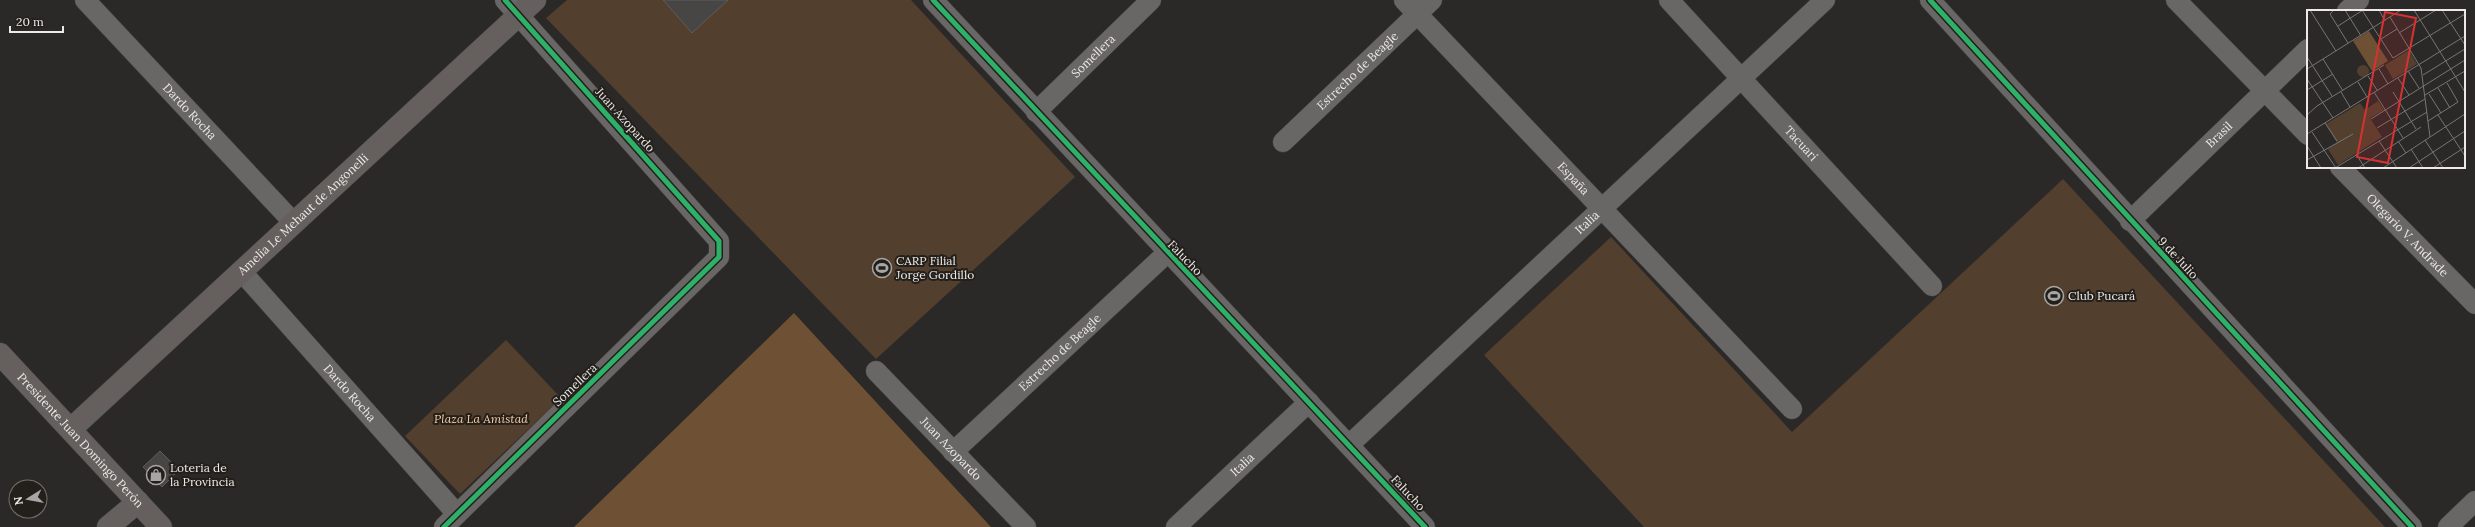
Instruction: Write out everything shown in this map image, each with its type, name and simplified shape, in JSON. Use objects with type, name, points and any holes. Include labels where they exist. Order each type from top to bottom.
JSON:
[{"type":"street","name":"Dardo Rocha","points":[[85,0],[294,223]]},
{"type":"street","name":"Amelia Le Mehaut de Angonelli","points":[[71,429],[294,223],[512,8],[535,0]]},
{"type":"street","name":"Falucho","points":[[933,0],[1425,527]]},
{"type":"street","name":"Somellera","points":[[1036,112],[1151,0]]},
{"type":"street","name":"Estrecho de Beagle","points":[[1282,142],[1411,6],[1432,0]]},
{"type":"street","name":"Tacuarí","points":[[1669,0],[1742,77],[1932,286]]},
{"type":"street","name":"Italia","points":[[1349,445],[1825,0]]},
{"type":"street","name":"9 de Julio","points":[[1930,0],[2412,527]]},
{"type":"street","points":[[2176,0],[2307,134]]},
{"type":"street","points":[[2348,10],[2359,0]]},
{"type":"street","name":"España","points":[[1411,6],[1792,409]]},
{"type":"street","name":"Juan Azopardo","points":[[512,8],[720,241],[719,257]]},
{"type":"street","name":"Brasil","points":[[2130,220],[2307,50]]},
{"type":"street","name":"Olegario V. Andrade","points":[[2341,168],[2475,304]]},
{"type":"street","name":"Estrecho de Beagle","points":[[953,452],[1167,252]]},
{"type":"street","name":"Somellera","points":[[451,520],[719,257]]},
{"type":"street","name":"Dardo Rocha","points":[[242,272],[451,520]]},
{"type":"street","name":"Presidente Juan Domingo Perón","points":[[0,354],[161,527]]},
{"type":"street","name":"Juan Azopardo","points":[[876,371],[1026,527]]},
{"type":"street","name":"Italia","points":[[1176,527],[1309,402]]},
{"type":"street","points":[[2448,527],[2475,501]]},
{"type":"street","points":[[108,527],[138,502]]},
{"type":"green space","name":"CARP Filial Jorge Gordillo","points":[[567,0],[911,0],[1075,177],[876,359],[546,18]]},
{"type":"green space","name":"Club Pucará","points":[[2063,179],[2385,527],[1644,527],[1484,355],[1611,237],[1792,432]]},
{"type":"green space","name":"Plaza La Amistad","points":[[506,340],[561,398],[460,494],[405,436]]},
{"type":"shaded area","points":[[794,313],[991,527],[574,527]]},
{"type":"building","points":[[663,0],[728,0],[692,33]]},
{"type":"building","points":[[160,451],[179,470],[162,487],[143,467]]},
{"type":"cycle path","points":[[444,527],[719,257],[719,241],[505,0]]},
{"type":"cycle path","points":[[933,0],[1425,527]]},
{"type":"cycle path","points":[[1930,0],[2412,527]]},
{"type":"place","name":"CARP Filial Jorge Gordillo","points":[[882,268]]},
{"type":"place","name":"Club Pucará","points":[[2054,296]]},
{"type":"place","name":"Loteria de la Provincia","points":[[156,475]]}]
